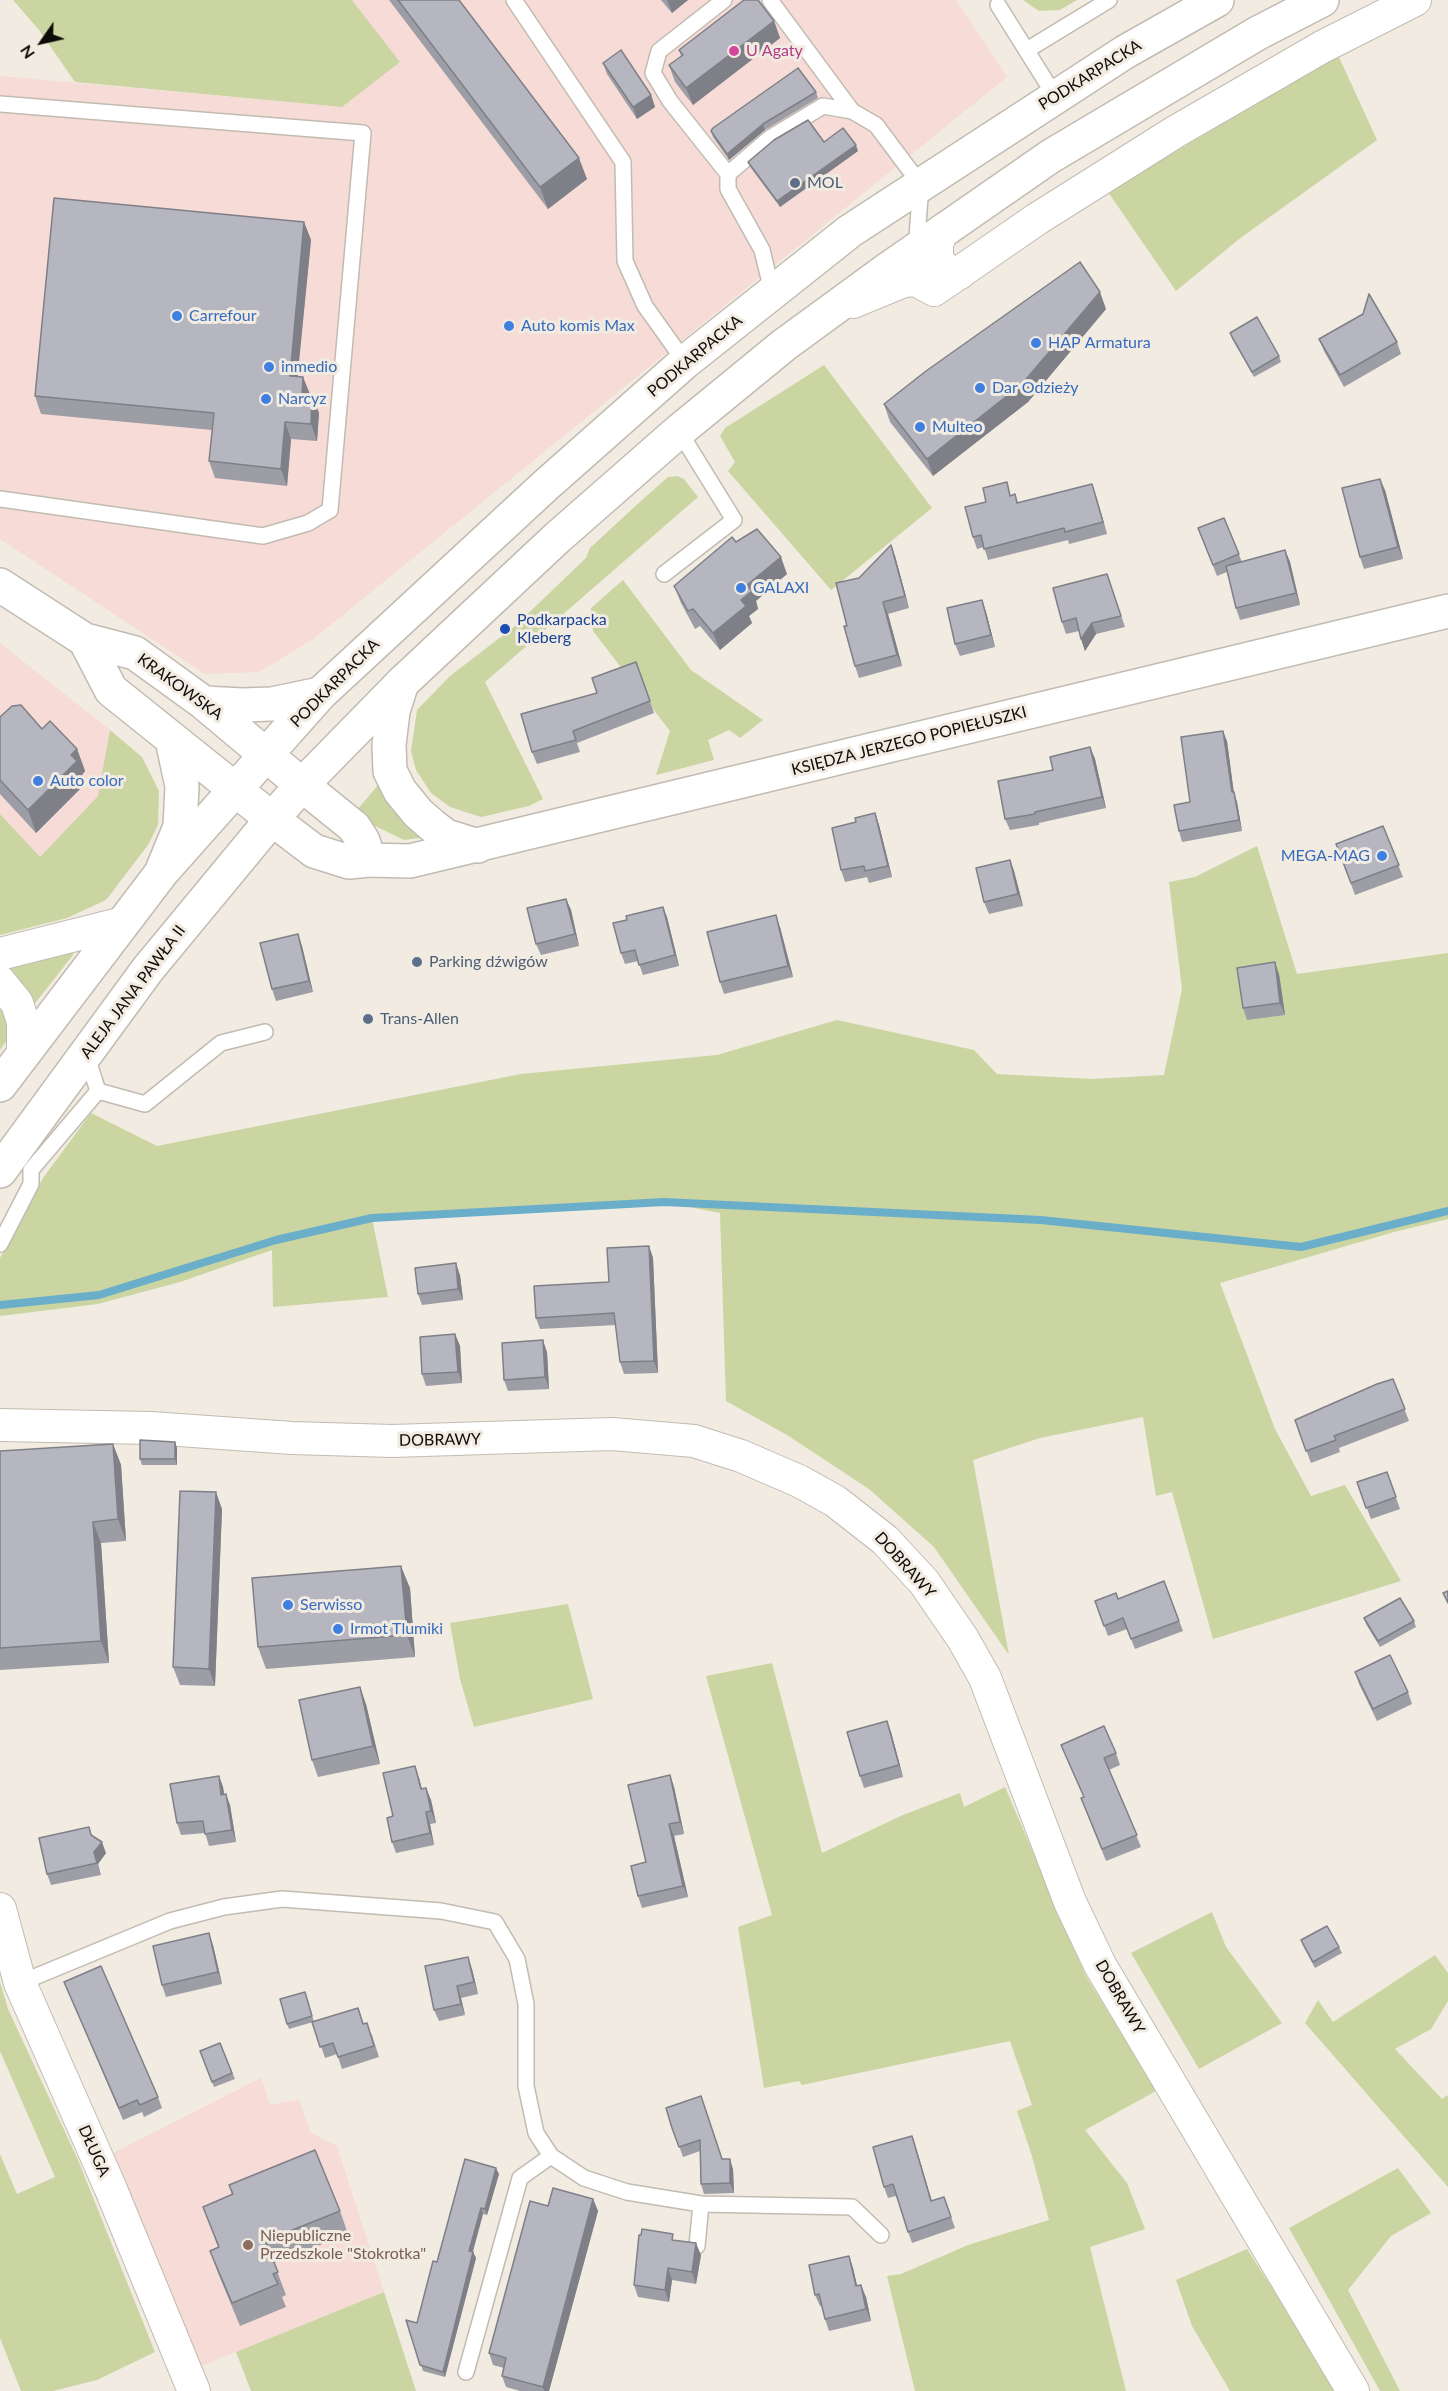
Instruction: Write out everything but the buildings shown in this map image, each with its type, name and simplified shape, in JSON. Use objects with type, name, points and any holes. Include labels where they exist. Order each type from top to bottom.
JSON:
[{"type":"main road","name":"PODKARPACKA","points":[[234,789],[320,694],[546,485],[685,362],[772,291],[850,231],[1055,96],[1125,52],[1217,0]]},
{"type":"main road","points":[[302,785],[402,683],[558,537],[784,345],[929,240],[1051,156],[1258,33],[1322,0]]},
{"type":"main road","name":"KRAKOWSKA","points":[[0,585],[85,640],[135,653],[204,703],[266,753]]},
{"type":"main road","name":"KSIĘDZA JERZEGO POPIEŁUSZKI","points":[[234,789],[314,851],[349,862],[410,861],[1448,611]]},
{"type":"main road","name":"KRAKOWSKA","points":[[85,640],[111,690],[234,789]]},
{"type":"main road","points":[[402,683],[393,711],[389,745],[390,771],[400,791],[418,813],[433,826],[446,836],[478,846]]},
{"type":"main road","points":[[204,703],[272,704],[320,694]]},
{"type":"main road","points":[[162,872],[180,827],[182,786],[172,740]]},
{"type":"main road","points":[[266,753],[354,827],[363,840],[369,860]]},
{"type":"main road","name":"ALEJA JANA PAWŁA II","points":[[13,1176],[86,1053],[155,961],[302,785]]},
{"type":"main road","points":[[0,1085],[162,872],[234,789]]},
{"type":"street","points":[[828,313],[904,281],[916,280],[934,290],[1037,219],[1175,132],[1322,47],[1415,0]]},
{"type":"street","points":[[929,240],[937,244],[937,261],[950,273],[960,273]]},
{"type":"street","points":[[0,954],[123,922]]},
{"type":"street","points":[[0,982],[17,1003],[23,1022],[23,1053]]},
{"type":"street","name":"DOBRAWY","points":[[0,1425],[151,1428],[292,1438],[392,1441],[624,1435],[694,1441],[741,1456],[799,1481],[835,1501],[885,1540],[916,1574],[963,1639],[985,1678],[1070,1902],[1100,1965],[1353,2391]]},
{"type":"street","name":"DŁUGA","points":[[0,1909],[20,1983],[110,2187],[194,2391]]},
{"type":"lane","points":[[514,0],[623,162],[625,261],[645,306],[685,362]]},
{"type":"lane","points":[[724,0],[659,51],[653,73],[670,101],[728,174],[728,189],[762,250],[772,291]]},
{"type":"lane","points":[[770,0],[852,111]]},
{"type":"lane","points":[[1027,50],[1109,0]]},
{"type":"lane","points":[[998,5],[1055,96]]},
{"type":"lane","points":[[0,104],[363,133],[330,510],[308,523],[263,536],[0,499]]},
{"type":"lane","points":[[728,174],[770,138],[823,105],[852,111],[876,125],[921,185],[929,240]]},
{"type":"lane","points":[[664,574],[734,520],[679,432]]},
{"type":"lane","points":[[98,1091],[145,1104],[220,1043],[265,1032]]},
{"type":"lane","points":[[86,1053],[98,1091]]},
{"type":"lane","points":[[0,1244],[31,1184],[13,1176],[98,1091]]},
{"type":"lane","points":[[20,1983],[170,1921],[224,1907],[282,1899],[441,1911],[495,1922],[517,1959],[526,2004],[526,2086],[536,2133],[551,2156],[584,2178],[627,2192],[701,2204],[852,2206],[881,2235]]},
{"type":"lane","points":[[466,2372],[520,2178],[551,2156]]},
{"type":"lane","points":[[697,2246],[701,2204]]},
{"type":"shaded area","points":[[352,0],[956,0],[1007,77],[312,640],[259,672],[205,674],[0,539],[0,76],[342,107],[400,62]]},
{"type":"shaded area","points":[[0,643],[110,730],[98,796],[40,857],[0,814]]},
{"type":"shaded area","points":[[261,2078],[270,2105],[299,2100],[311,2133],[337,2146],[384,2292],[199,2367],[109,2155]]},
{"type":"green space","points":[[13,0],[352,0],[400,62],[342,107],[75,82],[39,30]]},
{"type":"green space","points":[[1023,0],[1077,0],[1060,10],[1039,11]]},
{"type":"green space","points":[[1338,55],[1377,140],[1239,239],[1176,291],[1106,189],[1170,155]]},
{"type":"green space","points":[[824,365],[932,508],[831,590],[728,471],[735,462],[720,436],[725,428]]},
{"type":"green space","points":[[677,476],[684,479],[698,497],[485,682],[543,799],[529,806],[481,817],[450,807],[431,793],[416,770],[411,751],[417,710],[450,676],[515,626],[586,558],[590,548],[642,500],[668,477]]},
{"type":"green space","points":[[623,580],[691,670],[763,720],[740,738],[729,730],[708,740],[714,760],[656,775],[670,731],[593,631],[591,608]]},
{"type":"green space","points":[[110,730],[142,757],[159,791],[158,825],[148,845],[106,900],[67,918],[0,935],[0,814],[40,857],[98,796]]},
{"type":"green space","points":[[384,778],[418,827],[419,838],[404,840],[373,825],[357,810]]},
{"type":"green space","points":[[1257,846],[1297,974],[1448,953],[1448,1219],[1394,1232],[1220,1283],[1275,1429],[1311,1496],[1345,1485],[1401,1581],[1213,1639],[1172,1492],[1156,1496],[1143,1417],[1040,1438],[973,1460],[1009,1655],[934,1547],[869,1489],[787,1435],[726,1401],[720,1213],[664,1202],[372,1218],[388,1297],[273,1307],[272,1250],[180,1282],[98,1304],[0,1316],[0,1258],[43,1178],[91,1113],[157,1146],[521,1074],[717,1055],[837,1020],[974,1050],[997,1074],[1092,1079],[1164,1075],[1182,989],[1169,882],[1195,877]]},
{"type":"green space","points":[[73,950],[73,955],[33,1006],[0,966]]},
{"type":"green space","points":[[0,998],[6,1007],[10,1036],[0,1050]]},
{"type":"green space","points":[[568,1604],[593,1699],[474,1727],[460,1679],[450,1623]]},
{"type":"green space","points":[[772,1663],[822,1853],[903,1815],[960,1793],[964,1807],[1005,1787],[1086,1976],[1156,2091],[1085,2130],[1127,2183],[1145,2229],[1090,2247],[1126,2391],[915,2391],[887,2276],[901,2274],[968,2245],[1049,2220],[1017,2111],[1032,2105],[1010,2041],[802,2085],[799,2081],[764,2088],[738,1927],[772,1915],[706,1676]]},
{"type":"green space","points":[[1212,1912],[1226,1947],[1282,2023],[1199,2069],[1131,1953]]},
{"type":"green space","points":[[1435,1955],[1448,1973],[1448,2001],[1431,2029],[1395,2049],[1442,2099],[1448,2095],[1448,2187],[1305,2023],[1318,2000],[1333,2022]]},
{"type":"green space","points":[[0,1982],[8,2009],[78,2160],[155,2352],[97,2380],[53,2391],[21,2391],[0,2338],[0,2154],[17,2194],[55,2177],[0,2051]]},
{"type":"green space","points":[[1398,2168],[1431,2213],[1391,2236],[1348,2290],[1400,2391],[1380,2391],[1289,2228]]},
{"type":"green space","points":[[1247,2249],[1334,2391],[1230,2391],[1192,2326],[1176,2280]]},
{"type":"green space","points":[[384,2292],[416,2391],[251,2391],[236,2352]]},
{"type":"waterway","points":[[0,1305],[99,1295],[276,1240],[372,1218],[664,1202],[1041,1220],[1301,1247],[1448,1211]]},
{"type":"place","name":"U Agaty","points":[[734,51]]},
{"type":"place","name":"MOL","points":[[795,183]]},
{"type":"place","name":"Carrefour","points":[[177,316]]},
{"type":"place","name":"Auto komis Max","points":[[509,326]]},
{"type":"place","name":"HAP Armatura","points":[[1036,343]]},
{"type":"place","name":"inmedio","points":[[269,367]]},
{"type":"place","name":"Dar Odzieży","points":[[980,388]]},
{"type":"place","name":"Narcyz","points":[[266,399]]},
{"type":"place","name":"Multeo","points":[[920,427]]},
{"type":"place","name":"GALAXI","points":[[741,588]]},
{"type":"place","name":"Podkarpacka Kleberg","points":[[505,629]]},
{"type":"place","name":"Auto color","points":[[38,781]]},
{"type":"place","name":"MEGA-MAG","points":[[1382,856]]},
{"type":"place","name":"Parking dźwigów","points":[[417,962]]},
{"type":"place","name":"Trans-Allen","points":[[368,1019]]},
{"type":"place","name":"Serwisso","points":[[288,1605]]},
{"type":"place","name":"Irmot Tlumiki","points":[[338,1629]]},
{"type":"place","name":"Niepubliczne Przedszkole \"Stokrotka\"","points":[[248,2245]]}]
